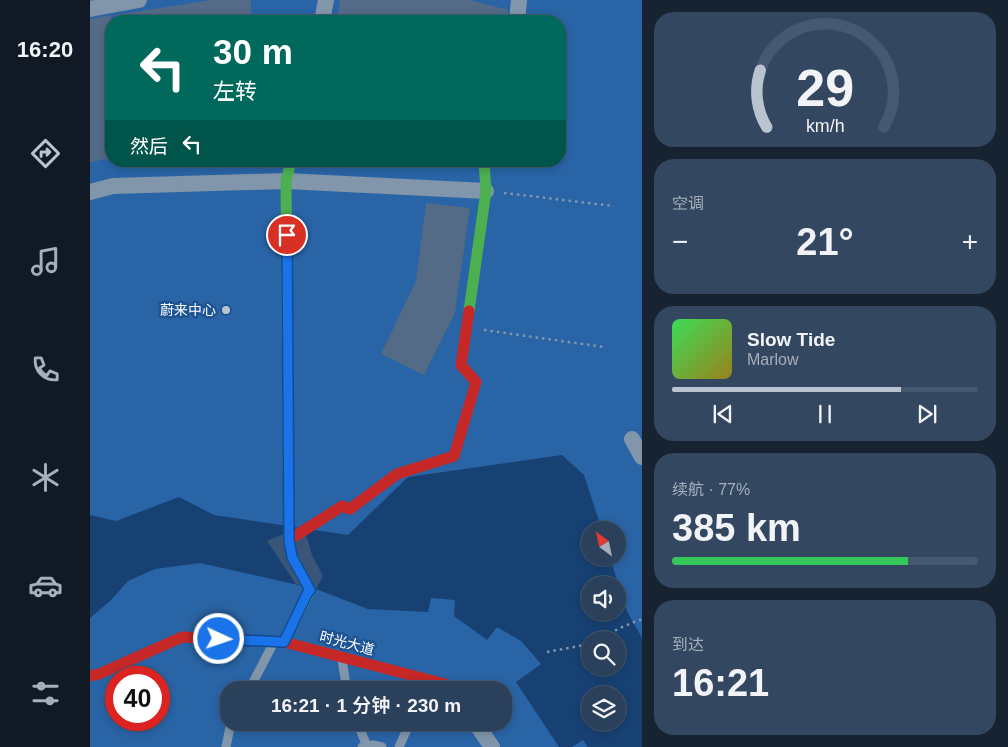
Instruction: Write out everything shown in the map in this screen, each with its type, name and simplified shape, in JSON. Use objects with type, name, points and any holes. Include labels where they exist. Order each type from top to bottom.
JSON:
[{"type":"street","points":[[90,9],[139,0]]},
{"type":"street","points":[[323,15],[326,0]]},
{"type":"street","points":[[518,15],[519,0]]},
{"type":"street","points":[[279,642],[310,590],[292,557],[289,540],[286,181],[290,167]]},
{"type":"street","points":[[289,540],[342,506],[350,509],[397,474],[454,456],[476,382],[461,365],[468,328],[486,191],[484,167]]},
{"type":"street","points":[[90,192],[113,186],[286,181],[486,191]]},
{"type":"street","points":[[632,438],[642,457]]},
{"type":"street","name":"时光大道","points":[[90,676],[99,674],[182,638],[279,642],[342,657],[416,681]]},
{"type":"street","points":[[481,731],[492,747]]},
{"type":"lane","points":[[255,681],[279,642]]},
{"type":"lane","points":[[342,657],[346,681]]},
{"type":"lane","points":[[226,747],[230,731]]},
{"type":"lane","points":[[360,731],[364,747],[373,745],[382,747]]},
{"type":"lane","points":[[400,747],[406,731]]},
{"type":"path","points":[[486,191],[614,206]]},
{"type":"path","points":[[468,328],[604,347]]},
{"type":"path","points":[[615,631],[642,619]]},
{"type":"path","points":[[547,652],[581,646]]},
{"type":"shaded area","points":[[90,0],[642,0],[642,747],[90,747]]},
{"type":"shaded area","points":[[562,455],[584,475],[599,521],[581,521],[581,566],[613,566],[616,576],[581,576],[581,621],[626,621],[626,608],[642,638],[642,747],[588,747],[583,740],[572,747],[559,747],[516,682],[541,664],[521,641],[497,627],[487,640],[454,616],[455,600],[431,598],[428,612],[368,609],[316,589],[200,563],[155,569],[128,581],[110,601],[90,618],[90,515],[116,521],[179,497],[214,515],[348,535],[408,477]]},
{"type":"pier","points":[[298,528],[307,538],[312,555],[323,576],[316,589],[296,584],[267,541]]},
{"type":"building","points":[[211,0],[251,0],[251,15],[115,15]]},
{"type":"building","points":[[340,0],[470,0],[508,10],[508,15],[338,15]]},
{"type":"building","points":[[105,16],[105,159],[90,162],[90,19]]},
{"type":"building","points":[[426,203],[470,208],[455,313],[424,375],[381,354],[416,281]]},
{"type":"traffic: fast","points":[[284,642],[310,590],[292,557],[289,540],[286,181],[290,167]]},
{"type":"traffic: fast","points":[[469,311],[486,191],[484,167]]},
{"type":"traffic: jam","points":[[289,540],[342,506],[350,509],[397,474],[454,456],[476,382],[461,365],[469,311]]},
{"type":"traffic: jam","points":[[90,676],[99,674],[182,637],[284,642],[434,681]]},
{"type":"place","name":"蔚来中心","points":[[226,310]]},
{"type":"route","points":[[219,639],[284,642],[310,590],[292,557],[289,540],[287,235]]}]
